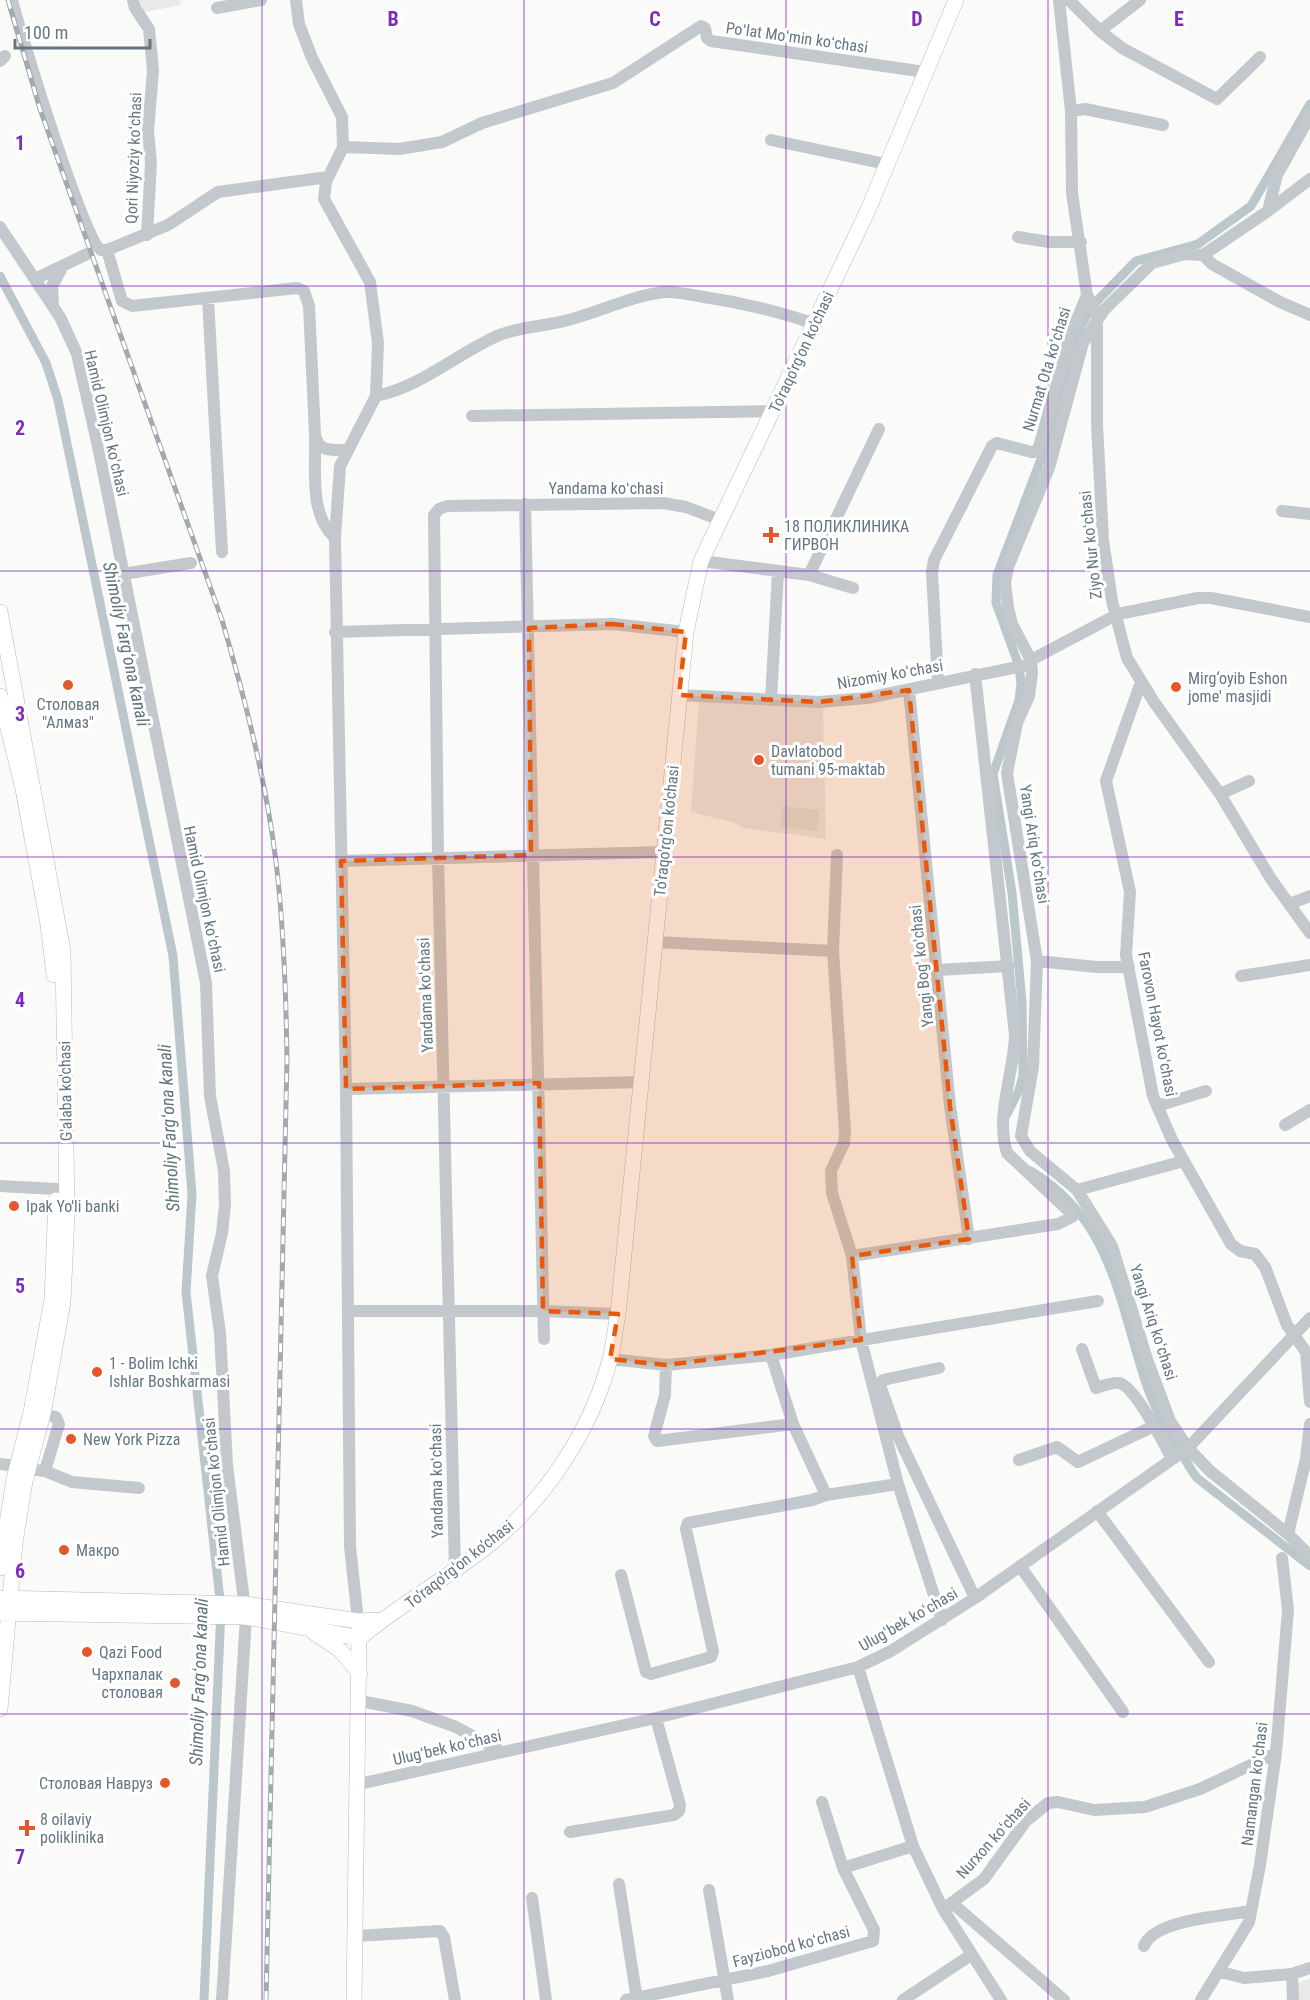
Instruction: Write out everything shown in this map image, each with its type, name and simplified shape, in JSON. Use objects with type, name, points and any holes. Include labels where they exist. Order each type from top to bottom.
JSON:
[{"type":"main road","name":"To'raqo'rg'on ko'chasi","points":[[360,1638],[381,1620],[455,1570],[497,1538],[540,1494],[564,1461],[586,1419],[610,1359],[618,1314],[686,632],[701,561],[814,324],[956,0]]},
{"type":"main road","name":"G'alaba ko'chasi","points":[[0,612],[4,693],[63,951],[67,1215],[63,1302],[22,1468],[6,1569],[5,1605]]},
{"type":"main road","name":"G'alaba ko'chasi","points":[[37,1413],[52,1300],[56,1189],[53,966],[45,879]]},
{"type":"main road","points":[[0,1709],[5,1605],[202,1609],[358,1621],[381,1620]]},
{"type":"main road","points":[[246,1611],[308,1629],[360,1638]]},
{"type":"main road","points":[[354,2000],[360,1701],[358,1621]]},
{"type":"main road","points":[[308,1629],[340,1650],[360,1674]]},
{"type":"street","points":[[12,0],[55,140],[94,245],[101,250],[107,250],[147,235]]},
{"type":"street","name":"Qori Niyoziy koʻchasi","points":[[133,0],[135,8],[149,29],[152,61],[148,130],[151,164],[147,235]]},
{"type":"street","points":[[217,8],[261,0]]},
{"type":"street","points":[[296,0],[299,24],[312,58],[342,117],[343,147],[328,177],[324,191],[326,207],[357,255],[370,282],[378,343],[376,396],[340,466],[335,538],[335,632],[350,1311],[350,1546],[358,1621]]},
{"type":"street","name":"Nurmat Ota koʻchasi","points":[[938,682],[932,584],[934,560],[993,446],[997,443],[1031,452],[1039,447],[1070,336],[1087,295],[1072,193],[1071,111],[1059,0]]},
{"type":"street","points":[[1069,0],[1100,31],[1122,48],[1217,99],[1260,57]]},
{"type":"street","points":[[1100,31],[1140,0]]},
{"type":"street","name":"Poʻlat Moʻmin koʻchasi","points":[[343,147],[399,148],[442,142],[482,123],[614,83],[701,26],[705,28],[707,38],[711,41],[925,72]]},
{"type":"street","points":[[1071,111],[1085,109],[1163,125]]},
{"type":"street","points":[[1268,211],[1277,175],[1310,116]]},
{"type":"street","points":[[771,140],[886,164]]},
{"type":"street","name":"Qori Niyoziy koʻchasi","points":[[147,235],[184,216],[218,192],[328,177]]},
{"type":"street","points":[[1029,662],[1012,624],[1005,583],[1006,573],[1049,468],[1083,343],[1097,317],[1152,264],[1185,254],[1203,255],[1310,179]]},
{"type":"street","name":"Hamid Olimjon koʻchasi","points":[[0,227],[53,307],[76,354],[99,451],[206,982],[210,1096],[224,1171],[225,1205],[222,1233],[212,1276],[220,1333],[227,1465],[246,1611],[222,2000]]},
{"type":"street","points":[[1018,237],[1049,242],[1081,242]]},
{"type":"street","points":[[107,250],[122,301],[127,305],[297,288],[304,291],[309,306],[318,511],[326,530],[335,538]]},
{"type":"street","points":[[35,279],[87,254]]},
{"type":"street","points":[[1203,255],[1212,264],[1280,302],[1310,315]]},
{"type":"street","points":[[53,307],[52,286],[63,265]]},
{"type":"street","points":[[376,396],[401,390],[419,382],[446,363],[509,331],[571,320],[650,295],[667,292],[772,309],[814,324]]},
{"type":"street","points":[[1087,295],[1097,317]]},
{"type":"street","points":[[208,298],[222,552]]},
{"type":"street","name":"Ziyo Nur koʻchasi","points":[[1097,317],[1097,424],[1103,540],[1112,601],[1118,614],[1127,658],[1141,682],[1220,794],[1310,933]]},
{"type":"street","points":[[472,416],[774,411]]},
{"type":"street","points":[[809,575],[879,429]]},
{"type":"street","points":[[315,435],[317,444],[322,449],[347,450]]},
{"type":"street","name":"Yandama koʻchasi","points":[[455,1570],[438,857],[434,515],[439,508],[447,506],[663,503],[686,507],[720,520]]},
{"type":"street","name":"Yandama koʻchasi","points":[[525,504],[529,628],[531,855],[539,1083],[544,1339]]},
{"type":"street","points":[[1282,511],[1310,514]]},
{"type":"street","points":[[701,561],[809,575],[853,588]]},
{"type":"street","points":[[123,574],[191,563]]},
{"type":"street","points":[[771,700],[778,572]]},
{"type":"street","name":"Nizomiy koʻchasi","points":[[679,695],[819,702],[909,690],[975,674],[1014,668],[1118,614],[1203,597],[1310,617]]},
{"type":"street","points":[[335,632],[612,624],[686,632]]},
{"type":"street","name":"Yangi Ariq koʻchasi","points":[[1029,662],[1029,696],[1017,723],[1007,772],[1037,961],[1034,1067],[1021,1136],[1030,1151],[1077,1190],[1112,1246],[1147,1359],[1170,1421],[1188,1448],[1210,1471],[1288,1534],[1292,1541],[1310,1556]]},
{"type":"street","points":[[852,1256],[1058,1224],[1069,1220],[1071,1213],[1007,1153],[1003,1140],[1015,1058],[1008,966],[975,674]]},
{"type":"street","name":"Farovon Hayot koʻchasi","points":[[1141,682],[1106,781],[1130,892],[1125,944],[1148,1075],[1157,1106],[1184,1161],[1231,1244],[1240,1251],[1255,1254],[1265,1267],[1283,1316],[1308,1352]]},
{"type":"street","name":"Yangi Bogʻ koʻchasi","points":[[909,690],[950,1106],[969,1239]]},
{"type":"street","points":[[1220,794],[1249,781]]},
{"type":"street","points":[[340,861],[663,852]]},
{"type":"street","points":[[837,855],[833,951],[845,1131],[844,1143],[831,1171],[832,1193],[852,1256],[861,1340],[898,1484],[942,1620]]},
{"type":"street","points":[[1289,903],[1310,896]]},
{"type":"street","points":[[655,942],[833,951]]},
{"type":"street","points":[[1037,961],[1097,967],[1129,967]]},
{"type":"street","points":[[1241,976],[1310,965]]},
{"type":"street","points":[[938,970],[1008,966]]},
{"type":"street","points":[[346,1089],[642,1082]]},
{"type":"street","points":[[1157,1106],[1206,1091]]},
{"type":"street","points":[[1285,1125],[1310,1110]]},
{"type":"street","points":[[1077,1190],[1184,1161]]},
{"type":"street","points":[[0,1186],[56,1189]]},
{"type":"street","points":[[610,1359],[666,1365],[771,1355],[1098,1301]]},
{"type":"street","points":[[350,1311],[448,1313],[543,1311],[618,1314]]},
{"type":"street","name":"Ulugʻbek koʻchasi","points":[[359,1784],[656,1718],[858,1666],[891,1651],[975,1598],[1188,1448],[1310,1318]]},
{"type":"street","points":[[1082,1349],[1096,1388],[1116,1383],[1124,1385],[1154,1426],[1172,1460]]},
{"type":"street","points":[[1308,1352],[1310,1402]]},
{"type":"street","points":[[771,1355],[794,1424],[826,1495]]},
{"type":"street","points":[[666,1365],[665,1395],[654,1436],[657,1441],[794,1424]]},
{"type":"street","points":[[939,1368],[883,1380],[880,1385],[903,1446],[975,1598]]},
{"type":"street","points":[[37,1413],[56,1417],[59,1421],[45,1471]]},
{"type":"street","points":[[1288,1534],[1306,1459],[1310,1424]]},
{"type":"street","points":[[1019,1460],[1057,1447],[1078,1462],[1154,1426]]},
{"type":"street","points":[[0,1464],[45,1471],[72,1482],[138,1488]]},
{"type":"street","points":[[621,1575],[646,1672],[651,1674],[701,1662],[711,1658],[713,1651],[686,1530],[688,1522],[812,1500],[826,1495],[898,1484]]},
{"type":"street","points":[[1097,1511],[1209,1662]]},
{"type":"street","name":"Namangan koʻchasi","points":[[1202,2000],[1243,1935],[1251,1911],[1276,1753],[1288,1610],[1282,1558]]},
{"type":"street","points":[[1020,1566],[1123,1712]]},
{"type":"street","points":[[858,1666],[913,1846],[948,1906],[971,1955],[1001,2000]]},
{"type":"street","points":[[360,1701],[411,1711],[456,1726],[500,1751]]},
{"type":"street","points":[[570,1832],[674,1815],[679,1811],[680,1805],[656,1718]]},
{"type":"street","name":"Nurxon koʻchasi","points":[[948,1906],[984,1879],[1026,1821],[1048,1803],[1058,1802],[1094,1810],[1145,1808],[1200,1789],[1276,1753]]},
{"type":"street","points":[[822,1802],[843,1868],[913,1846]]},
{"type":"street","name":"Fayziobod koʻchasi","points":[[619,1884],[633,1999],[768,1971],[873,1941],[874,1929],[843,1868]]},
{"type":"street","points":[[709,1890],[728,2000]]},
{"type":"street","points":[[532,1898],[546,2000]]},
{"type":"street","points":[[948,1906],[1064,2000]]},
{"type":"street","points":[[1144,1946],[1148,1936],[1167,1927],[1251,1911]]},
{"type":"street","points":[[356,1936],[440,1931],[444,1937],[455,2000]]},
{"type":"street","points":[[903,2000],[971,1955]]},
{"type":"street","points":[[1221,1971],[1244,1978],[1292,1974],[1310,1968]]},
{"type":"street","points":[[1292,1974],[1293,2000]]},
{"type":"highlighted area","points":[[612,624],[686,632],[679,695],[819,702],[909,690],[950,1106],[969,1239],[852,1256],[861,1340],[666,1365],[610,1359],[618,1314],[543,1311],[539,1083],[346,1089],[341,861],[531,855],[529,628]]},
{"type":"shaded area","points":[[140,0],[180,0],[181,5],[141,13]]},
{"type":"shaded area","name":"Davlatobod tumani 95-maktab","points":[[699,700],[823,708],[826,839],[743,828],[736,823],[691,812]]},
{"type":"shaded area","points":[[783,806],[819,810],[817,831],[781,827]]},
{"type":"shaded area","points":[[1310,1978],[1310,2000],[1299,2000],[1298,1983]]},
{"type":"waterway","points":[[1007,1114],[1023,1076],[1022,1002],[1012,893],[993,774],[1019,700],[1021,683],[1019,666],[996,603],[997,575],[1044,451],[1081,326],[1094,304],[1136,261],[1198,244],[1251,206],[1310,104]]},
{"type":"waterway","name":"Shimoliy Fargʻona kanali","points":[[0,276],[46,363],[58,400],[173,956],[192,1194],[186,1292],[221,1609],[204,2000]]},
{"type":"waterway","points":[[1031,1171],[1058,1191],[1080,1214],[1096,1239],[1120,1295],[1151,1397],[1192,1471],[1197,1478],[1310,1566]]},
{"type":"railway","points":[[8,0],[40,109],[222,620],[254,740],[267,801],[276,862],[284,960],[287,1059],[266,2000]]},
{"type":"place","name":"18 ПОЛИКЛИНИКА ГИРВОН","points":[[771,535]]},
{"type":"place","name":"Столовая \"Алмаз\"","points":[[68,685]]},
{"type":"place","name":"Mirg‘oyib Eshon jome' masjidi","points":[[1176,687]]},
{"type":"place","name":"Davlatobod tumani 95-maktab","points":[[759,760]]},
{"type":"place","name":"Ipak Yo'li banki","points":[[14,1206]]},
{"type":"place","name":"1 - Bolim Ichki Ishlar Boshkarmasi","points":[[97,1372]]},
{"type":"place","name":"New York Pizza","points":[[71,1439]]},
{"type":"place","name":"Макро","points":[[64,1550]]},
{"type":"place","name":"Qazi Food","points":[[87,1652]]},
{"type":"place","name":"Чархпалак столовая","points":[[175,1683]]},
{"type":"place","name":"Столовая Навруз","points":[[165,1783]]},
{"type":"place","name":"8 oilaviy poliklinika","points":[[27,1828]]}]
